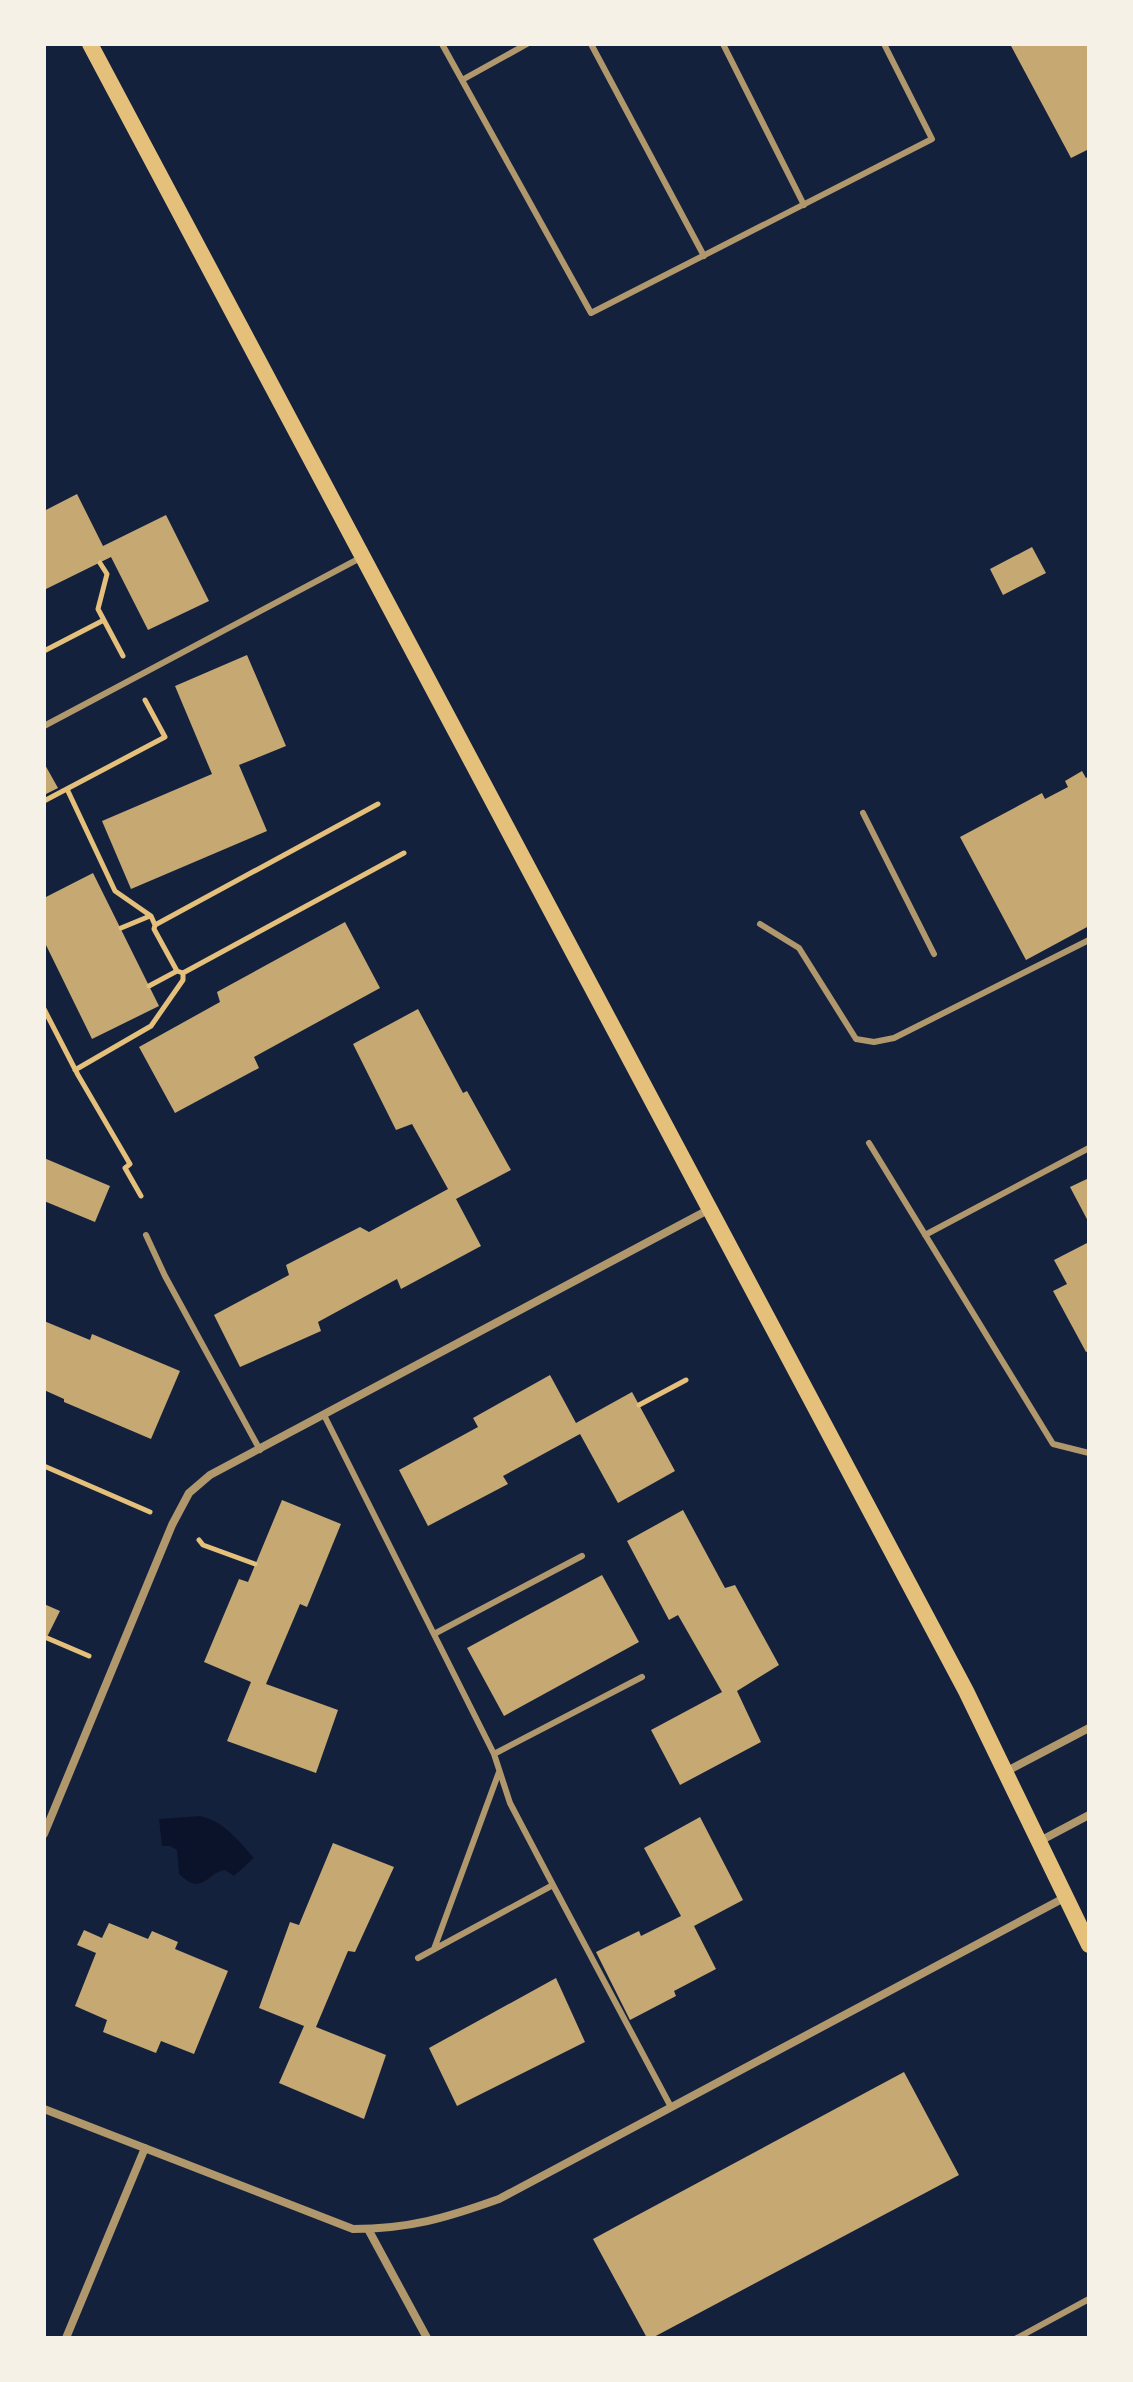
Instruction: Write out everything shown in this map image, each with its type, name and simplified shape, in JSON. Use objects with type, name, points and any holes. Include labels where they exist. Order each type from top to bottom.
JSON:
[{"type":"main road","points":[[90,44],[966,1691],[1089,1945]]},
{"type":"street","points":[[44,1834],[172,1525],[189,1493],[210,1475],[708,1210]]},
{"type":"street","points":[[1004,1773],[1089,1728]]},
{"type":"street","points":[[1037,1842],[1089,1815]]},
{"type":"street","points":[[44,2109],[353,2229],[403,2227],[440,2220],[499,2199],[1064,1898]]},
{"type":"street","points":[[66,2338],[145,2148]]},
{"type":"street","points":[[368,2229],[427,2338]]},
{"type":"lane","points":[[442,44],[591,313],[932,139],[884,44]]},
{"type":"lane","points":[[462,80],[527,44]]},
{"type":"lane","points":[[591,44],[704,256]]},
{"type":"lane","points":[[723,44],[804,205]]},
{"type":"lane","points":[[44,726],[362,557]]},
{"type":"lane","points":[[863,813],[934,954]]},
{"type":"lane","points":[[760,924],[799,948],[856,1039],[874,1042],[894,1038],[1089,940]]},
{"type":"lane","points":[[869,1143],[1053,1444],[1089,1453]]},
{"type":"lane","points":[[925,1235],[1089,1148]]},
{"type":"lane","points":[[146,1235],[165,1276],[260,1450]]},
{"type":"lane","points":[[324,1415],[494,1754],[510,1803],[671,2107]]},
{"type":"lane","points":[[434,1634],[582,1556]]},
{"type":"lane","points":[[494,1754],[642,1677]]},
{"type":"lane","points":[[434,1949],[499,1772]]},
{"type":"lane","points":[[418,1958],[553,1885]]},
{"type":"lane","points":[[1017,2338],[1089,2299]]},
{"type":"path","points":[[100,563],[107,574],[98,609],[123,656]]},
{"type":"path","points":[[44,651],[102,621]]},
{"type":"path","points":[[44,801],[165,737],[145,700]]},
{"type":"path","points":[[67,789],[115,891],[151,916],[154,929],[183,980],[151,1026],[75,1070]]},
{"type":"path","points":[[155,925],[378,804]]},
{"type":"path","points":[[149,986],[404,853]]},
{"type":"path","points":[[121,928],[151,916]]},
{"type":"path","points":[[44,1009],[75,1070],[130,1164],[125,1168],[141,1196]]},
{"type":"path","points":[[639,1405],[686,1380]]},
{"type":"path","points":[[44,1466],[151,1512]]},
{"type":"path","points":[[199,1540],[203,1545],[255,1564]]},
{"type":"path","points":[[47,1638],[89,1656]]},
{"type":"water","points":[[200,1816],[224,1827],[254,1858],[234,1876],[225,1870],[194,1884],[179,1874],[177,1850],[162,1846],[159,1819]]},
{"type":"building","points":[[1010,44],[1089,44],[1089,149],[1071,158]]},
{"type":"building","points":[[77,494],[103,546],[166,515],[209,601],[148,630],[111,557],[44,590],[44,511]]},
{"type":"building","points":[[1032,547],[1046,573],[1003,595],[990,569]]},
{"type":"building","points":[[247,655],[286,746],[239,765],[267,831],[131,889],[102,821],[212,774],[175,686]]},
{"type":"building","points":[[44,763],[58,788],[44,795]]},
{"type":"building","points":[[1082,771],[1086,778],[1089,776],[1089,926],[1026,960],[960,837],[1042,793],[1045,799],[1068,787],[1065,781]]},
{"type":"building","points":[[93,873],[159,1006],[92,1039],[44,941],[44,898]]},
{"type":"building","points":[[345,922],[380,988],[254,1057],[259,1068],[175,1113],[139,1047],[220,1002],[217,992]]},
{"type":"building","points":[[418,1009],[463,1093],[467,1091],[511,1170],[456,1199],[481,1246],[401,1289],[397,1279],[318,1322],[321,1331],[240,1367],[214,1315],[289,1275],[286,1265],[360,1227],[369,1232],[448,1189],[412,1124],[396,1130],[353,1044]]},
{"type":"building","points":[[44,1158],[110,1186],[95,1222],[44,1201]]},
{"type":"building","points":[[1089,1178],[1089,1223],[1070,1187]]},
{"type":"building","points":[[1089,1242],[1089,1351],[1086,1352],[1053,1291],[1067,1284],[1054,1260]]},
{"type":"building","points":[[44,1321],[90,1340],[92,1334],[180,1371],[151,1439],[64,1402],[64,1399],[44,1390]]},
{"type":"building","points":[[550,1375],[576,1423],[632,1392],[675,1471],[618,1503],[580,1434],[503,1476],[508,1484],[428,1526],[399,1470],[478,1427],[473,1418]]},
{"type":"building","points":[[282,1500],[341,1524],[307,1607],[300,1604],[266,1684],[338,1710],[316,1773],[227,1741],[251,1682],[204,1662],[239,1579],[248,1582]]},
{"type":"building","points":[[683,1510],[725,1588],[735,1585],[779,1665],[737,1691],[761,1742],[680,1785],[651,1730],[722,1692],[678,1615],[669,1620],[627,1541]]},
{"type":"building","points":[[602,1575],[639,1642],[504,1716],[467,1648]]},
{"type":"building","points":[[44,1604],[60,1611],[44,1643]]},
{"type":"building","points":[[700,1817],[743,1900],[694,1926],[716,1969],[674,1991],[676,1996],[630,2020],[596,1952],[639,1931],[641,1936],[681,1916],[644,1848]]},
{"type":"building","points":[[333,1843],[394,1867],[355,1952],[348,1951],[316,2027],[386,2055],[364,2119],[279,2083],[304,2026],[259,2008],[290,1922],[299,1925]]},
{"type":"building","points":[[109,1923],[148,1939],[152,1931],[178,1942],[175,1949],[228,1971],[194,2054],[161,2041],[156,2053],[103,2032],[107,2020],[75,2006],[96,1953],[77,1945],[84,1930],[102,1938]]},
{"type":"building","points":[[556,1978],[585,2042],[457,2106],[429,2048]]},
{"type":"building","points":[[904,2072],[959,2175],[647,2338],[593,2239]]}]
